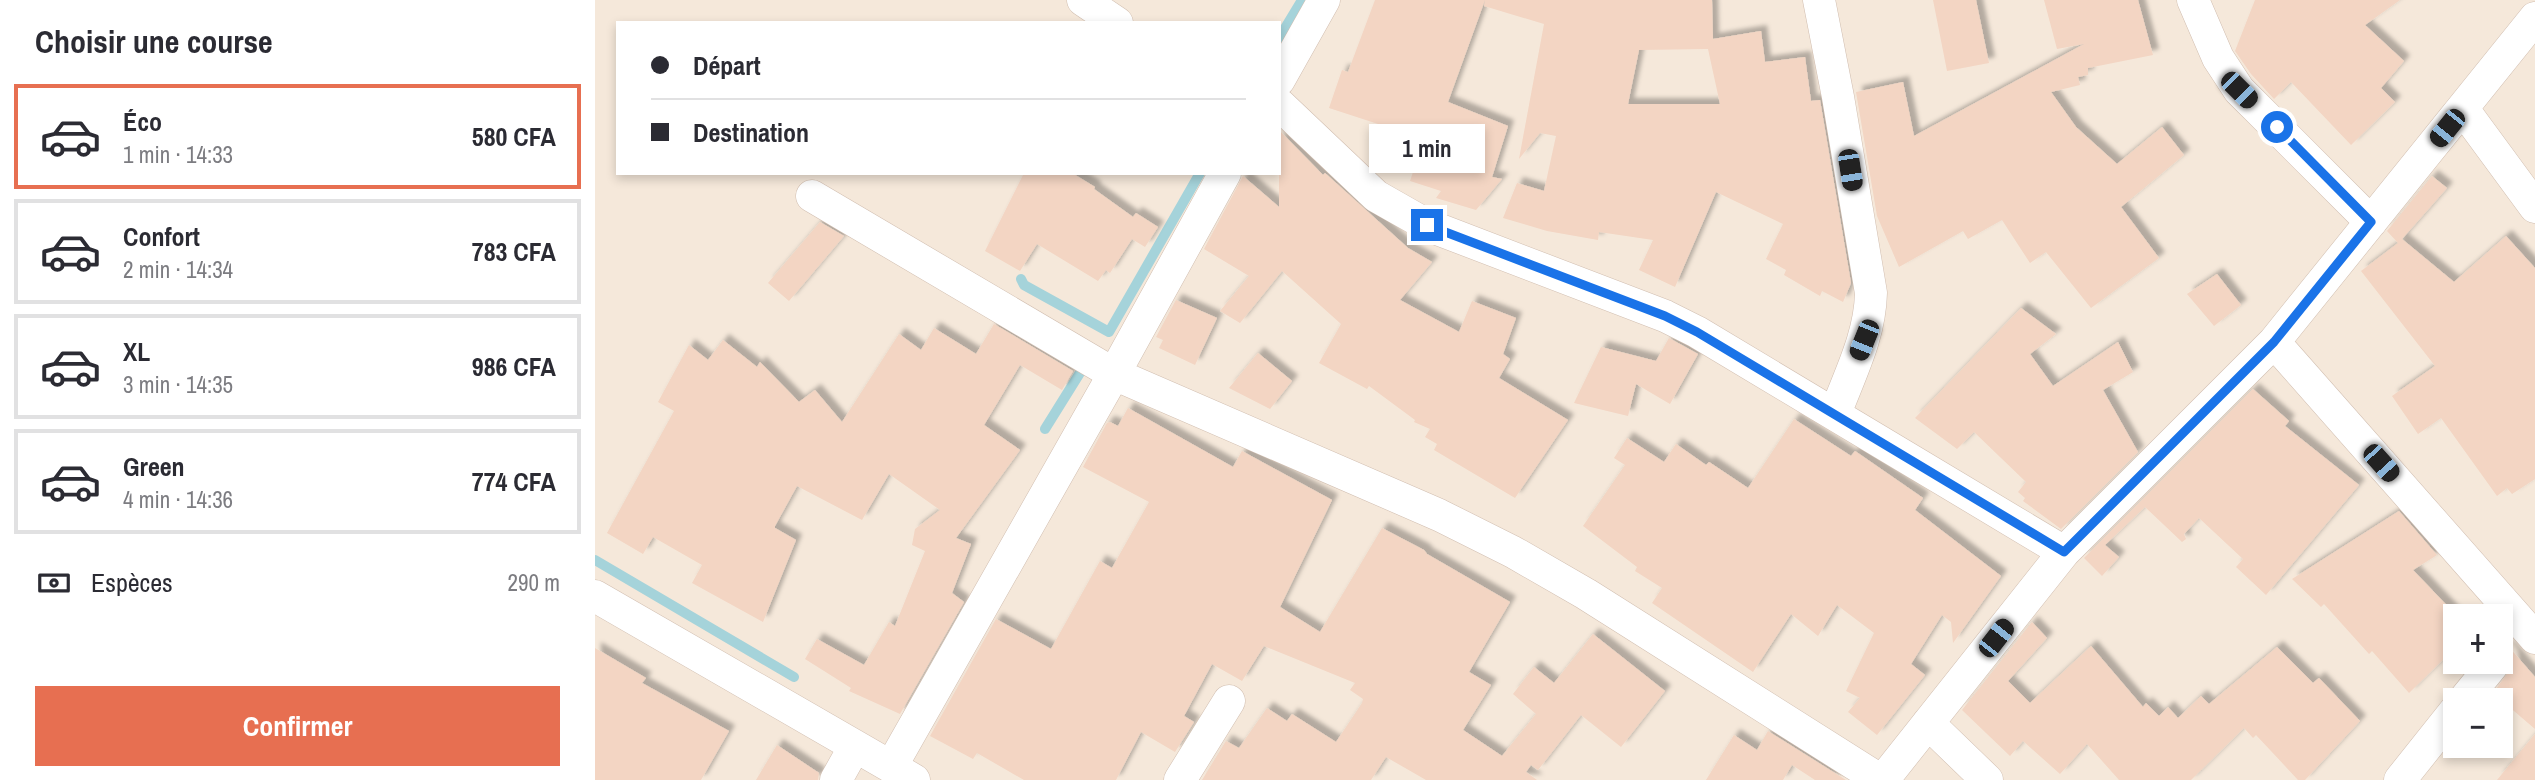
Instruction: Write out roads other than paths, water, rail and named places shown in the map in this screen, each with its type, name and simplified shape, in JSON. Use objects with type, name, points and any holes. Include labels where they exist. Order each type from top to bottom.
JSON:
[{"type":"street","points":[[1083,0],[1114,21]]},
{"type":"street","points":[[1281,76],[1324,0]]},
{"type":"street","points":[[1819,0],[1871,293],[1870,316],[1864,340],[1835,414]]},
{"type":"street","points":[[2193,0],[2218,58],[2239,90],[2371,222]]},
{"type":"street","points":[[812,196],[1114,374],[1439,515],[1513,552],[1586,594],[1882,780],[2064,552],[2274,342],[2535,18]]},
{"type":"street","points":[[1281,106],[1376,196],[1399,211],[1427,225],[1665,316],[1697,332],[2064,552]]},
{"type":"street","points":[[2463,109],[2535,207]]},
{"type":"street","points":[[595,596],[903,773],[1114,374],[1224,175]]},
{"type":"street","points":[[2274,342],[2530,631],[2513,644]]},
{"type":"street","points":[[2474,688],[2485,674]]},
{"type":"street","points":[[1180,780],[1229,701]]},
{"type":"street","points":[[1928,723],[1987,780]]},
{"type":"street","points":[[2400,780],[2443,726]]},
{"type":"street","points":[[836,780],[855,746]]},
{"type":"waterway","points":[[1281,35],[1302,0]]},
{"type":"waterway","points":[[1021,279],[1024,285],[1109,332],[1199,175]]},
{"type":"waterway","points":[[1045,429],[1083,368]]},
{"type":"waterway","points":[[595,560],[794,677]]}]
